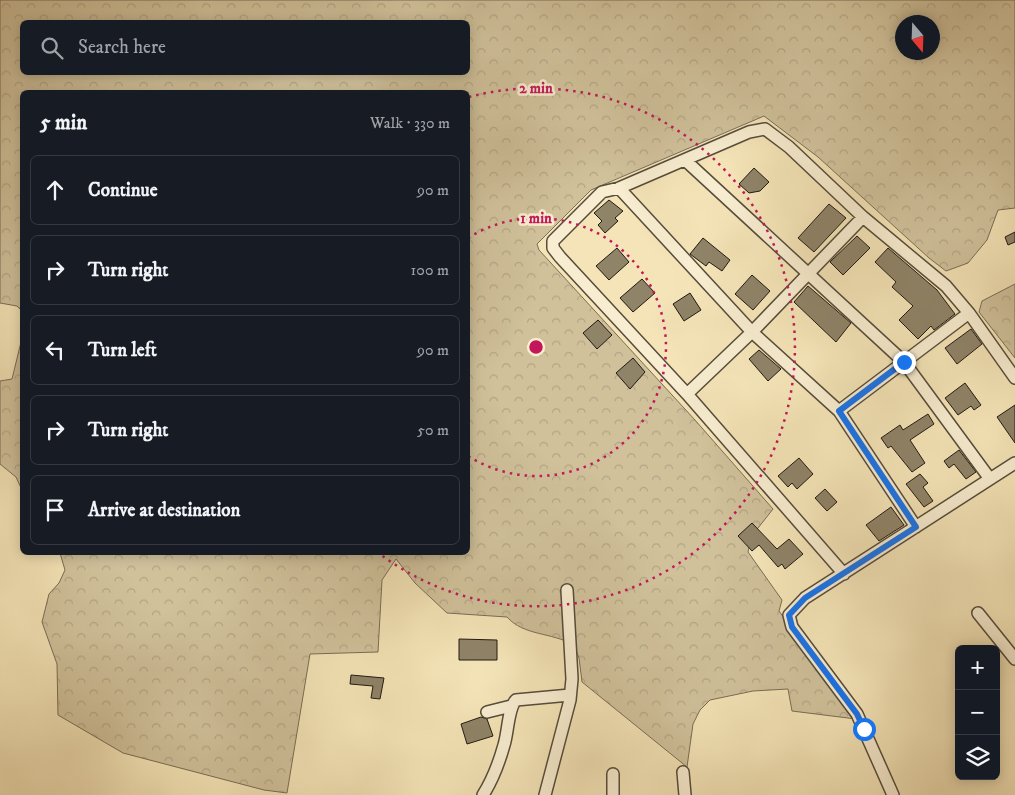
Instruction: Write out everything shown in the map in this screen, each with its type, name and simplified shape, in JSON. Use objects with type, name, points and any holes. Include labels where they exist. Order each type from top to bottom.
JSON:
[{"type":"street","points":[[844,574],[686,394],[553,248],[553,241],[602,192],[620,188],[749,132],[765,129],[789,147],[863,217],[946,286],[969,312],[1015,378]]},
{"type":"street","points":[[685,160],[806,274],[904,362],[990,479]]},
{"type":"street","points":[[620,188],[752,332],[839,411],[916,527]]},
{"type":"street","points":[[686,394],[752,332],[863,217]]},
{"type":"street","points":[[839,411],[969,312]]},
{"type":"street","points":[[893,795],[857,714],[789,621],[789,615],[805,598],[1015,463]]},
{"type":"street","points":[[545,795],[570,695],[572,679],[567,590]]},
{"type":"street","points":[[978,613],[1015,659]]},
{"type":"street","points":[[487,712],[511,706],[516,700],[570,695]]},
{"type":"street","points":[[483,795],[494,777],[504,747],[510,722],[511,706]]},
{"type":"street","points":[[683,772],[684,795]]},
{"type":"street","points":[[613,774],[613,795]]},
{"type":"green space","points":[[0,0],[1015,0],[1015,208],[998,210],[987,240],[968,263],[946,271],[929,258],[818,157],[764,116],[591,190],[537,244],[539,250],[695,420],[773,509],[751,537],[748,552],[782,600],[779,611],[856,719],[792,711],[788,689],[753,691],[710,700],[700,710],[693,724],[687,767],[582,682],[579,658],[574,645],[521,628],[507,617],[447,613],[415,583],[396,559],[382,580],[378,652],[310,654],[287,793],[264,790],[123,753],[58,715],[57,664],[42,622],[49,594],[59,583],[65,570],[61,555],[470,555],[470,90],[20,90],[20,309],[17,306],[0,303]]},
{"type":"green space","points":[[1015,284],[1015,358],[979,312],[982,301]]},
{"type":"green space","points":[[20,346],[20,486],[16,477],[0,464],[0,381],[12,379]]},
{"type":"building","points":[[754,168],[769,182],[760,191],[749,193],[739,184]]},
{"type":"building","points":[[609,200],[623,211],[615,218],[618,221],[605,233],[598,225],[602,221],[594,213]]},
{"type":"building","points":[[829,204],[846,218],[814,252],[798,238]]},
{"type":"building","points":[[1015,232],[1015,242],[1008,245],[1005,237]]},
{"type":"building","points":[[857,236],[870,248],[843,275],[830,262]]},
{"type":"building","points":[[703,238],[730,260],[722,271],[709,262],[706,266],[690,254]]},
{"type":"building","points":[[617,248],[629,262],[609,280],[596,266]]},
{"type":"building","points":[[888,248],[937,290],[955,314],[934,330],[931,326],[918,339],[899,320],[913,306],[892,287],[896,282],[875,262]]},
{"type":"building","points":[[752,275],[770,291],[753,310],[735,294]]},
{"type":"building","points":[[642,279],[655,293],[633,312],[620,298]]},
{"type":"building","points":[[808,286],[851,323],[836,342],[794,302]]},
{"type":"building","points":[[690,293],[701,310],[684,321],[673,304]]},
{"type":"building","points":[[598,320],[612,335],[597,349],[583,333]]},
{"type":"building","points":[[971,329],[982,344],[957,364],[945,348]]},
{"type":"building","points":[[759,350],[781,369],[768,381],[749,359]]},
{"type":"building","points":[[633,358],[645,372],[630,389],[616,373]]},
{"type":"building","points":[[965,383],[981,405],[974,410],[971,406],[958,415],[945,398]]},
{"type":"building","points":[[1015,405],[1015,443],[997,417]]},
{"type":"building","points":[[928,414],[934,424],[910,440],[925,463],[912,472],[891,446],[888,448],[881,438],[900,425],[903,430]]},
{"type":"building","points":[[959,450],[976,472],[966,479],[954,464],[949,468],[944,461]]},
{"type":"building","points":[[799,458],[813,474],[797,489],[792,483],[788,487],[778,476]]},
{"type":"building","points":[[920,474],[928,483],[923,487],[933,501],[924,507],[906,484]]},
{"type":"building","points":[[825,489],[837,502],[827,511],[815,498]]},
{"type":"building","points":[[891,507],[904,525],[879,541],[866,525]]},
{"type":"building","points":[[752,523],[777,549],[789,539],[803,554],[785,569],[782,564],[778,567],[759,545],[752,551],[738,536]]},
{"type":"building","points":[[459,639],[497,640],[497,660],[459,660]]},
{"type":"building","points":[[351,675],[384,678],[380,699],[371,698],[373,686],[350,684]]},
{"type":"building","points":[[481,717],[487,719],[493,736],[467,744],[461,724]]},
{"type":"route","points":[[864,729],[857,714],[792,627],[789,615],[805,598],[916,527],[839,411],[904,362]]}]
